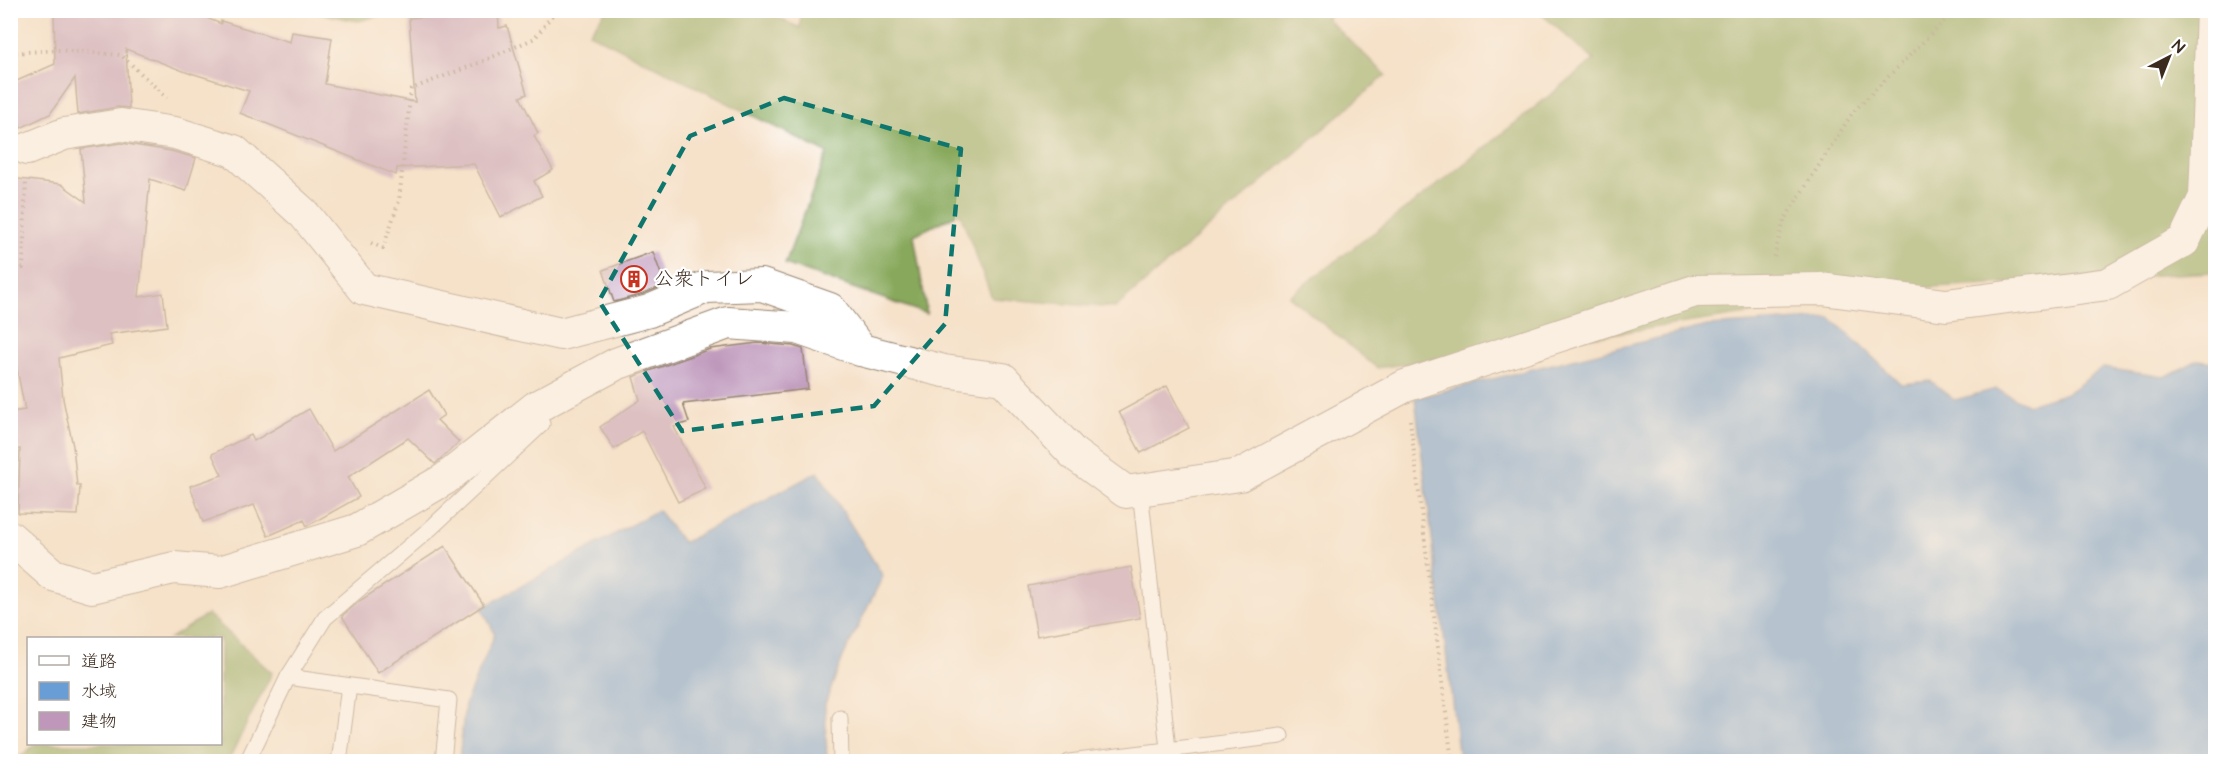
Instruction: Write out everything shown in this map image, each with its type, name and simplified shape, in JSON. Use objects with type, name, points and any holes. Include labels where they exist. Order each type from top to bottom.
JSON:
[{"type":"street","points":[[10,537],[53,575],[92,587],[174,568],[220,572],[357,530],[445,479],[536,407],[616,364],[728,323],[797,328],[861,350],[944,371],[1003,379],[1074,454],[1126,492],[1240,475],[1405,386],[1695,291],[1822,289],[1946,306],[2109,284],[2184,241],[2205,197],[2212,10]]},
{"type":"street","points":[[27,149],[63,134],[121,125],[175,133],[234,151],[304,214],[364,289],[561,334],[649,311],[706,287],[762,285],[830,309],[861,350]]},
{"type":"lane","points":[[247,762],[288,677],[326,618],[432,527],[542,424],[536,407]]},
{"type":"lane","points":[[1140,490],[1168,749]]},
{"type":"lane","points":[[288,677],[449,700],[442,762]]},
{"type":"lane","points":[[339,762],[348,686]]},
{"type":"lane","points":[[840,718],[841,762]]},
{"type":"lane","points":[[1069,762],[1281,736]]},
{"type":"path","points":[[364,241],[383,248],[399,201],[411,89],[535,38],[556,10]]},
{"type":"path","points":[[1766,290],[1784,220],[1853,112],[1955,10]]},
{"type":"path","points":[[10,53],[58,50],[122,55],[171,101]]},
{"type":"path","points":[[10,270],[22,268],[27,149]]},
{"type":"path","points":[[1405,386],[1452,762]]},
{"type":"highlighted area","points":[[784,98],[961,149],[945,324],[874,406],[682,431],[599,301],[690,136]]},
{"type":"green space","points":[[801,10],[1335,11],[1326,18],[1386,75],[1115,308],[992,298],[960,213],[914,235],[927,314],[785,264],[827,153],[589,33],[606,11],[764,11],[800,28]]},
{"type":"green space","points":[[308,11],[398,11],[358,21]]},
{"type":"green space","points":[[1538,11],[2215,11],[2215,272],[1932,287],[1377,368],[1289,296],[1435,187],[1594,60]]},
{"type":"green space","points":[[208,614],[272,673],[228,761],[15,761],[35,745],[222,745],[222,637],[172,637]]},
{"type":"water","points":[[1831,318],[1901,384],[1931,381],[1955,400],[1996,389],[2029,405],[2067,393],[2103,368],[2165,377],[2198,360],[2215,362],[2215,761],[1439,761],[1459,759],[1415,398],[1707,326]]},
{"type":"water","points":[[818,472],[883,576],[843,657],[825,704],[827,761],[459,761],[465,704],[495,634],[482,608],[658,510],[683,543]]},
{"type":"building","points":[[54,10],[187,10],[221,24],[221,21],[290,42],[292,32],[332,38],[325,84],[415,102],[409,18],[498,11],[499,28],[507,26],[527,94],[520,97],[538,133],[534,136],[553,170],[534,181],[542,196],[501,217],[474,164],[397,168],[396,175],[240,113],[249,91],[191,74],[126,49],[129,108],[118,107],[78,114],[75,78],[50,114],[10,133],[10,84],[55,64]]},
{"type":"building","points":[[121,143],[171,151],[196,158],[186,191],[150,179],[139,297],[163,293],[167,326],[109,334],[112,345],[59,358],[77,486],[80,486],[78,515],[18,513],[20,449],[10,451],[10,412],[25,410],[13,348],[10,348],[10,178],[61,184],[86,202],[81,149]]},
{"type":"building","name":"公衆トイレ","points":[[653,252],[665,285],[614,302],[603,270]]},
{"type":"building","points":[[758,343],[803,349],[808,389],[683,404],[689,422],[674,427],[706,489],[678,502],[642,431],[614,449],[600,427],[640,400],[633,377],[710,349]]},
{"type":"building","points":[[1167,386],[1189,428],[1141,453],[1119,412]]},
{"type":"building","points":[[429,390],[444,415],[437,420],[459,442],[435,464],[408,438],[348,477],[359,497],[307,526],[304,520],[268,536],[254,505],[203,522],[190,486],[222,475],[212,454],[251,435],[254,441],[309,409],[333,451]]},
{"type":"building","points":[[445,546],[484,605],[378,673],[342,616],[361,600]]},
{"type":"building","points":[[1131,567],[1140,618],[1037,636],[1028,586]]},
{"type":"place","name":"公衆トイレ","points":[[634,279]]}]
